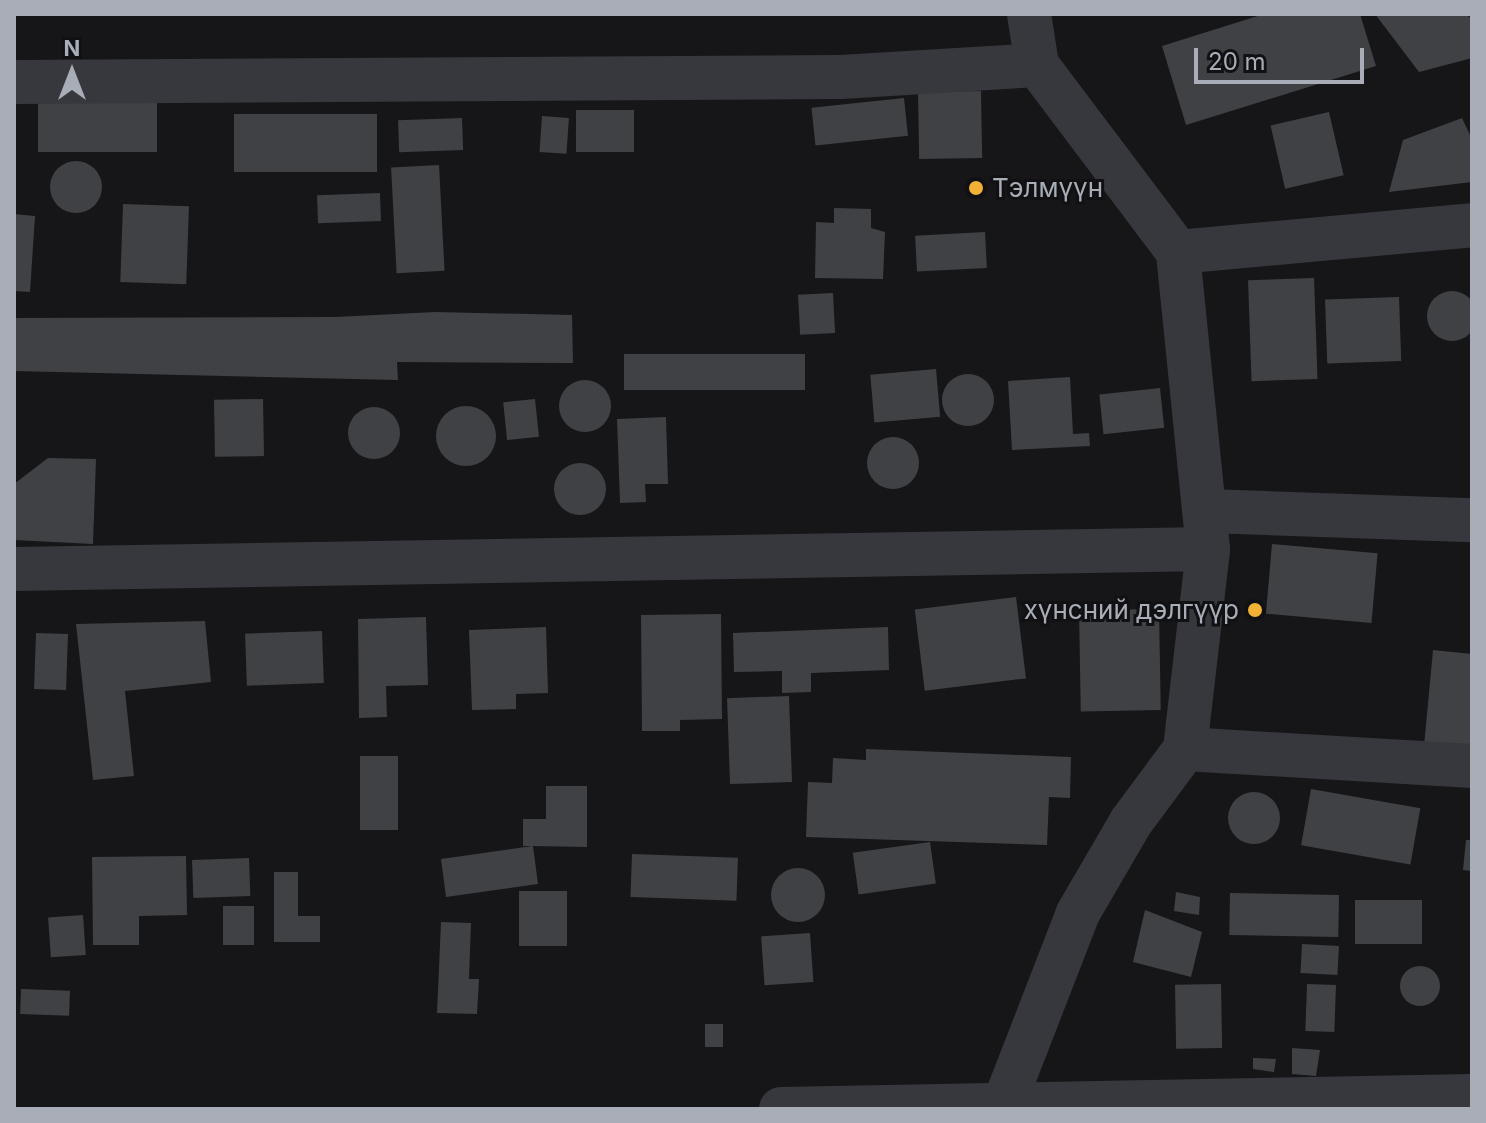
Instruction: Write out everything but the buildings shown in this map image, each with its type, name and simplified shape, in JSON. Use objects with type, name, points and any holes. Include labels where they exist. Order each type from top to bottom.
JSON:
[{"type":"street","points":[[1002,1107],[1078,913],[1131,822],[1185,749],[1208,530],[1178,252],[1037,65],[1029,14]]},
{"type":"street","points":[[14,82],[841,77],[1037,65]]},
{"type":"street","points":[[1178,252],[1472,225]]},
{"type":"street","points":[[14,569],[1472,520]]},
{"type":"street","points":[[1185,749],[1472,766]]},
{"type":"street","points":[[781,1109],[1472,1096]]},
{"type":"place","name":"Тэлмүүн","points":[[976,188]]},
{"type":"place","name":"хүнсний дэлгүүр","points":[[1255,610]]}]
